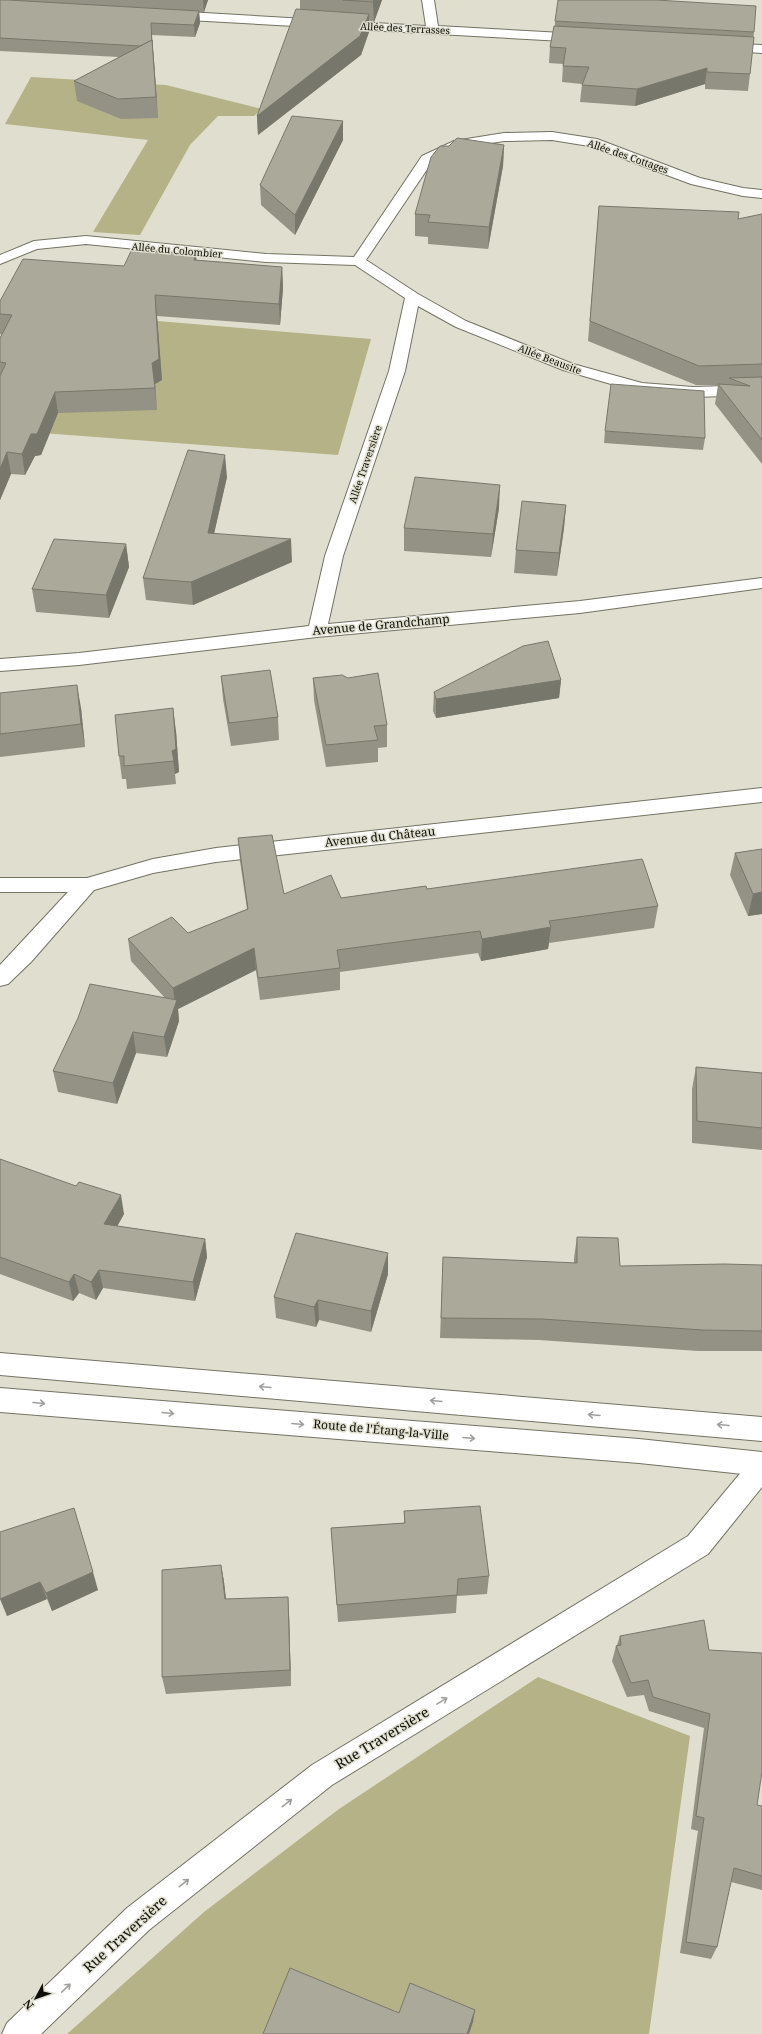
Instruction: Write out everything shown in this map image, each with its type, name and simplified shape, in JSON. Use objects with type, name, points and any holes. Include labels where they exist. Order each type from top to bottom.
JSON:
[{"type":"street","points":[[428,0],[432,29]]},
{"type":"street","name":"Allée des Terrasses","points":[[155,15],[595,39]]},
{"type":"street","points":[[714,46],[762,49]]},
{"type":"street","name":"Allée des Cottages","points":[[358,261],[427,159],[454,145],[504,137],[552,136],[586,141],[696,181],[743,192],[762,194]]},
{"type":"street","name":"Allée du Colombier","points":[[0,260],[34,245],[86,240],[266,258],[358,261]]},
{"type":"street","name":"Allée Beausite","points":[[358,261],[413,297],[461,324],[568,367],[641,388],[693,392],[762,390]]},
{"type":"street","name":"Allée Traversière","points":[[317,631],[334,556],[397,371],[413,297]]},
{"type":"street","name":"Avenue de Grandchamp","points":[[0,665],[79,659],[317,631],[580,607],[762,583]]},
{"type":"street","name":"Avenue du Château","points":[[0,885],[88,885],[153,866],[216,855],[762,795]]},
{"type":"street","points":[[0,978],[88,885]]},
{"type":"street","points":[[0,1364],[762,1429]]},
{"type":"street","name":"Route de l'Étang-la-Ville","points":[[0,1400],[639,1451],[762,1466]]},
{"type":"street","name":"Rue Traversière","points":[[18,2034],[138,1919],[322,1775],[698,1545],[762,1466]]},
{"type":"shaded area","points":[[31,77],[166,85],[262,109],[254,116],[218,116],[190,145],[140,235],[93,232],[148,140],[5,124]]},
{"type":"shaded area","points":[[98,316],[371,339],[338,455],[42,433]]},
{"type":"shaded area","points":[[538,1677],[690,1736],[649,2034],[67,2034],[204,1912],[339,1809]]},
{"type":"building","points":[[0,0],[199,11],[194,25],[151,23],[152,40],[140,46],[0,38]]},
{"type":"building","points":[[343,0],[374,0],[373,2]]},
{"type":"building","points":[[558,0],[656,0],[756,6],[754,32],[555,21]]},
{"type":"building","points":[[296,9],[369,14],[360,36],[257,116]]},
{"type":"building","points":[[554,26],[754,37],[750,74],[707,72],[707,68],[637,89],[582,85],[589,67],[563,66],[566,48],[550,47]]},
{"type":"building","points":[[152,40],[156,97],[118,99],[74,81]]},
{"type":"building","points":[[292,116],[343,121],[295,215],[260,185]]},
{"type":"building","points":[[457,138],[504,145],[489,227],[428,222],[430,215],[415,214],[431,157],[440,146],[449,146]]},
{"type":"building","points":[[599,206],[739,212],[738,219],[762,214],[762,364],[699,366],[590,321]]},
{"type":"building","points":[[132,249],[196,254],[194,260],[282,267],[279,304],[155,295],[159,359],[152,363],[155,388],[55,392],[37,434],[31,434],[22,454],[7,452],[0,469],[0,376],[6,363],[0,362],[0,338],[12,315],[0,314],[0,301],[23,259],[124,266]]},
{"type":"building","points":[[762,377],[762,440],[718,384],[750,386],[729,378]]},
{"type":"building","points":[[611,384],[704,391],[705,438],[605,431]]},
{"type":"building","points":[[188,450],[225,455],[208,533],[291,539],[191,582],[143,578]]},
{"type":"building","points":[[415,477],[500,485],[493,534],[404,528]]},
{"type":"building","points":[[522,501],[566,505],[559,553],[516,550]]},
{"type":"building","points":[[54,539],[126,544],[106,595],[32,589]]},
{"type":"building","points":[[548,641],[561,680],[436,699],[434,692],[523,646]]},
{"type":"building","points":[[270,670],[278,717],[229,723],[221,676]]},
{"type":"building","points":[[378,673],[387,725],[374,726],[378,740],[326,745],[313,678],[342,675],[348,678]]},
{"type":"building","points":[[77,685],[81,724],[0,734],[0,693]]},
{"type":"building","points":[[173,708],[176,749],[172,751],[174,761],[124,766],[124,756],[119,756],[115,715]]},
{"type":"building","points":[[272,835],[284,894],[331,875],[341,898],[426,886],[427,889],[642,859],[658,906],[549,921],[551,927],[482,939],[480,931],[337,950],[340,968],[258,978],[254,948],[173,988],[128,939],[172,917],[188,933],[248,909],[238,838]]},
{"type":"building","points":[[762,849],[762,892],[753,894],[735,853]]},
{"type":"building","points":[[90,984],[177,1000],[164,1037],[133,1032],[113,1083],[53,1071],[78,1018]]},
{"type":"building","points":[[696,1067],[762,1073],[762,1128],[697,1121]]},
{"type":"building","points":[[0,1159],[76,1186],[79,1182],[121,1195],[104,1224],[205,1239],[193,1282],[99,1270],[91,1282],[74,1274],[69,1282],[0,1257]]},
{"type":"building","points":[[296,1233],[388,1253],[371,1311],[318,1300],[314,1307],[274,1297]]},
{"type":"building","points":[[577,1237],[618,1238],[620,1266],[724,1264],[762,1265],[762,1331],[703,1330],[542,1319],[441,1318],[443,1257],[577,1263]]},
{"type":"building","points":[[480,1506],[489,1576],[458,1579],[457,1595],[337,1605],[331,1528],[405,1523],[404,1511]]},
{"type":"building","points":[[74,1508],[93,1572],[46,1593],[40,1582],[0,1599],[0,1532]]},
{"type":"building","points":[[221,1565],[225,1599],[288,1597],[290,1670],[162,1677],[162,1570]]},
{"type":"building","points":[[704,1620],[709,1650],[762,1653],[762,1772],[757,1805],[762,1806],[762,1876],[734,1868],[717,1947],[686,1942],[704,1818],[696,1816],[710,1714],[653,1697],[648,1680],[631,1683],[616,1646],[621,1645],[620,1636]]},
{"type":"building","points":[[290,1968],[399,2013],[410,1983],[475,2010],[467,2034],[263,2034]]}]
